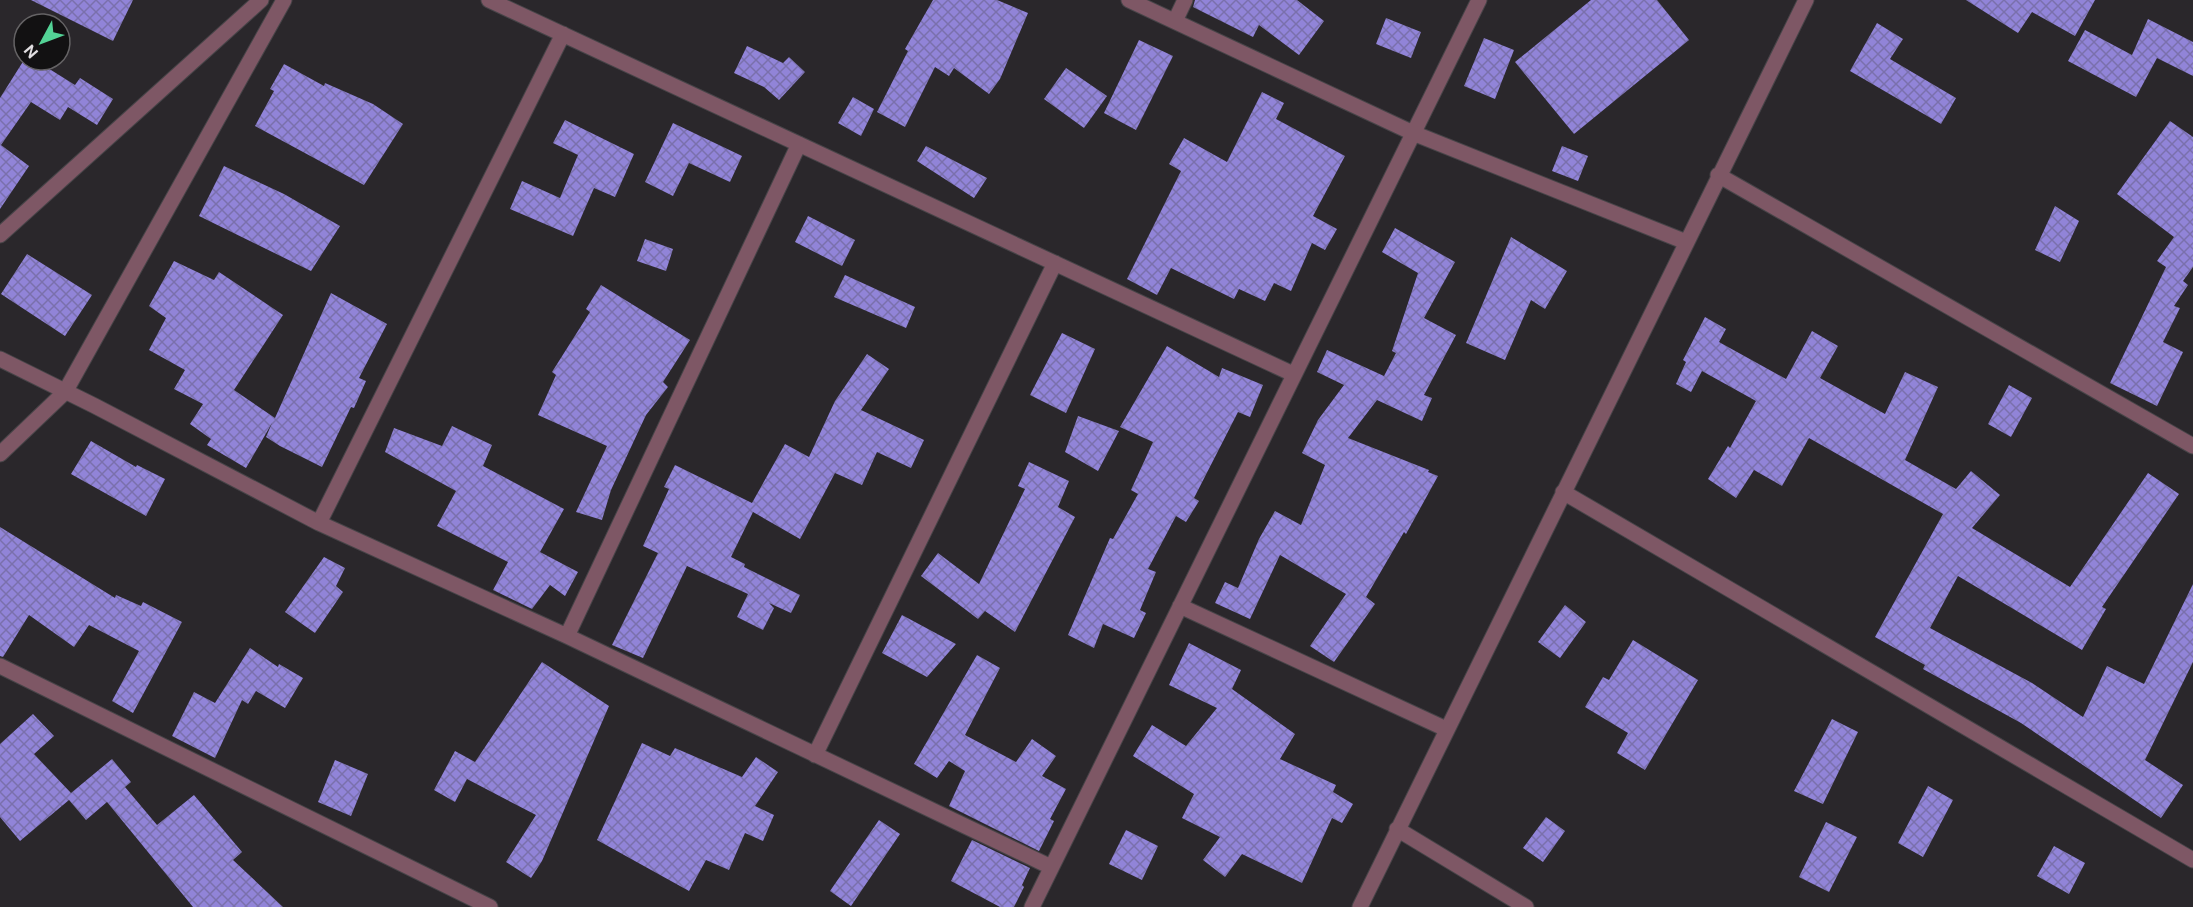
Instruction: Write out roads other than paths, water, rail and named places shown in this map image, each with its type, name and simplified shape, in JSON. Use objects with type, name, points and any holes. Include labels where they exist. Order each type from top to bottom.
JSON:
[{"type":"street","points":[[0,235],[261,0]]},
{"type":"street","points":[[0,454],[65,392],[284,0]]},
{"type":"street","points":[[489,0],[1293,374]]},
{"type":"street","points":[[1129,0],[1413,133],[1686,242]]},
{"type":"street","points":[[1175,21],[1185,0]]},
{"type":"street","points":[[1032,907],[1479,0]]},
{"type":"street","points":[[1360,907],[1806,0]]},
{"type":"street","points":[[319,523],[563,34]]},
{"type":"street","points":[[567,636],[800,144]]},
{"type":"street","points":[[1718,175],[2193,446]]},
{"type":"street","points":[[815,755],[1055,263]]},
{"type":"street","points":[[0,359],[319,523],[567,636],[1051,867]]},
{"type":"street","points":[[1563,492],[2193,860]]},
{"type":"street","points":[[1180,606],[1446,729]]},
{"type":"street","points":[[0,666],[490,907]]},
{"type":"street","points":[[1397,830],[1526,907]]}]
